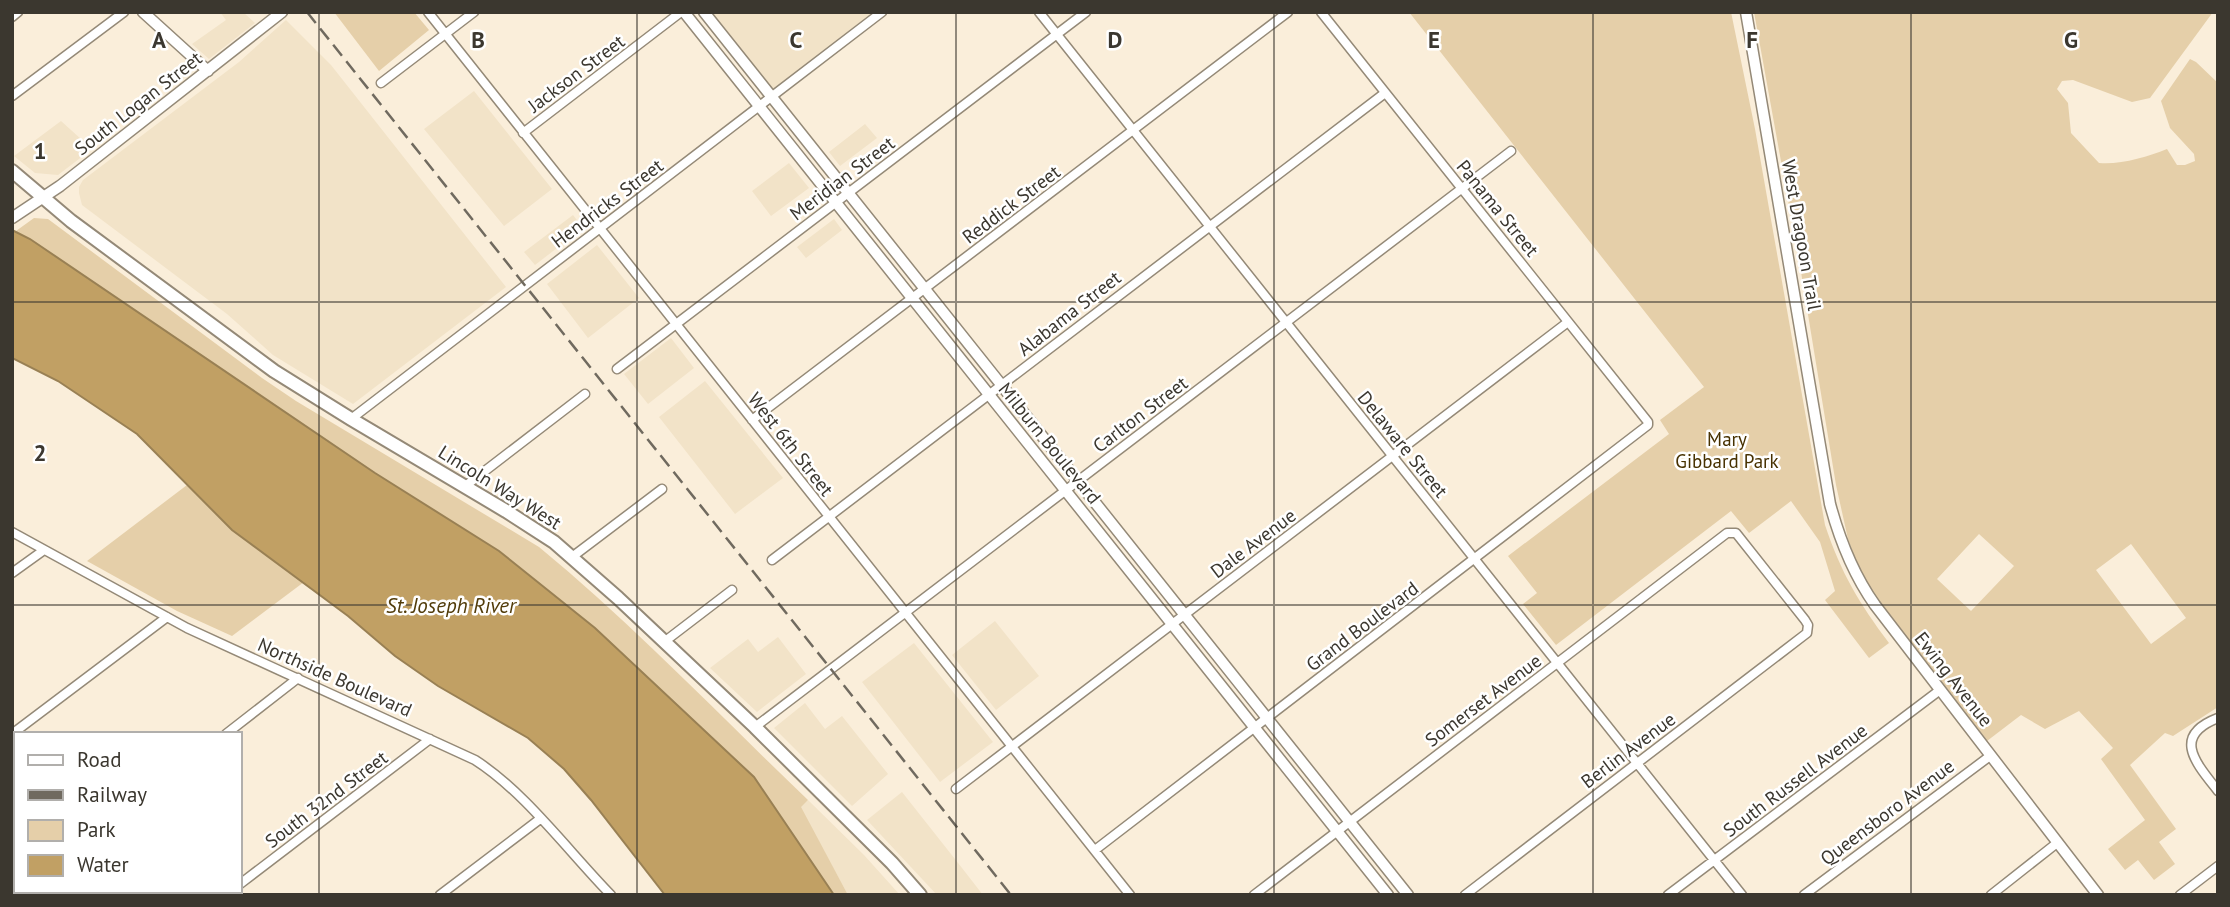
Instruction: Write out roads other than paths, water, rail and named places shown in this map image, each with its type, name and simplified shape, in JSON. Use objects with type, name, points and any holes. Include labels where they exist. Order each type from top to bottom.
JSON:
[{"type":"main road","name":"Lincoln Way West","points":[[12,171],[42,197],[254,356],[351,419],[534,528],[572,557],[755,727],[892,863],[920,895]]},
{"type":"street","points":[[12,17],[19,12]]},
{"type":"street","points":[[12,96],[124,12]]},
{"type":"street","points":[[143,12],[208,71]]},
{"type":"street","name":"South Logan Street","points":[[12,218],[60,187],[282,12]]},
{"type":"street","name":"West 6th Street","points":[[428,12],[1130,895]]},
{"type":"street","points":[[381,83],[474,12]]},
{"type":"street","name":"Milburn Boulevard","points":[[683,12],[1388,895]]},
{"type":"street","name":"Jackson Street","points":[[523,133],[683,12]]},
{"type":"street","name":"Milburn Boulevard","points":[[704,12],[1408,895]]},
{"type":"street","name":"Hendricks Street","points":[[351,419],[881,12]]},
{"type":"street","name":"Delaware Street","points":[[1039,12],[1742,895]]},
{"type":"street","name":"Meridian Street","points":[[617,369],[1086,12]]},
{"type":"street","name":"Reddick Street","points":[[752,420],[1288,12]]},
{"type":"street","name":"Panama Street","points":[[1321,12],[1648,425]]},
{"type":"street","name":"West Dragoon Trail","points":[[1746,12],[1823,464]]},
{"type":"street","name":"Alabama Street","points":[[772,560],[1385,93]]},
{"type":"street","name":"Carlton Street","points":[[755,727],[1511,150]]},
{"type":"street","name":"Dale Avenue","points":[[956,789],[1568,322]]},
{"type":"street","points":[[464,487],[585,394]]},
{"type":"street","name":"Grand Boulevard","points":[[1095,850],[1648,425]]},
{"type":"street","name":"Ewing Avenue","points":[[1823,464],[1836,525],[1856,574],[1875,605],[2098,895]]},
{"type":"street","points":[[572,557],[662,489]]},
{"type":"street","name":"Northside Boulevard","points":[[12,532],[167,617],[430,738],[493,771],[611,895]]},
{"type":"street","name":"Somerset Avenue","points":[[1254,895],[1727,533],[1736,533],[1744,542],[1805,620],[1808,629]]},
{"type":"street","points":[[12,573],[44,550]]},
{"type":"street","points":[[664,642],[732,590]]},
{"type":"street","points":[[15,732],[167,617]]},
{"type":"street","name":"Berlin Avenue","points":[[1465,895],[1803,637],[1808,629]]},
{"type":"street","points":[[229,732],[298,678]]},
{"type":"street","name":"South Russell Avenue","points":[[1668,895],[1940,691]]},
{"type":"street","points":[[2218,718],[2197,728],[2190,741],[2192,753],[2218,791]]},
{"type":"street","name":"South 32nd Street","points":[[242,882],[430,738]]},
{"type":"street","name":"Queensboro Avenue","points":[[1804,895],[1990,756]]},
{"type":"street","points":[[440,895],[540,819]]},
{"type":"street","points":[[1991,895],[2057,843]]},
{"type":"street","points":[[2180,895],[2218,866]]},
{"type":"water","name":"St. Joseph River","points":[[12,230],[30,239],[375,473],[499,551],[595,628],[754,777],[834,895],[665,895],[564,769],[528,738],[438,686],[395,656],[348,616],[232,530],[137,434],[58,381],[12,358]]},
{"type":"railway","points":[[307,12],[1011,895]]},
{"type":"park label","name":"Mary Gibbard Park","points":[[1727,450]]}]
